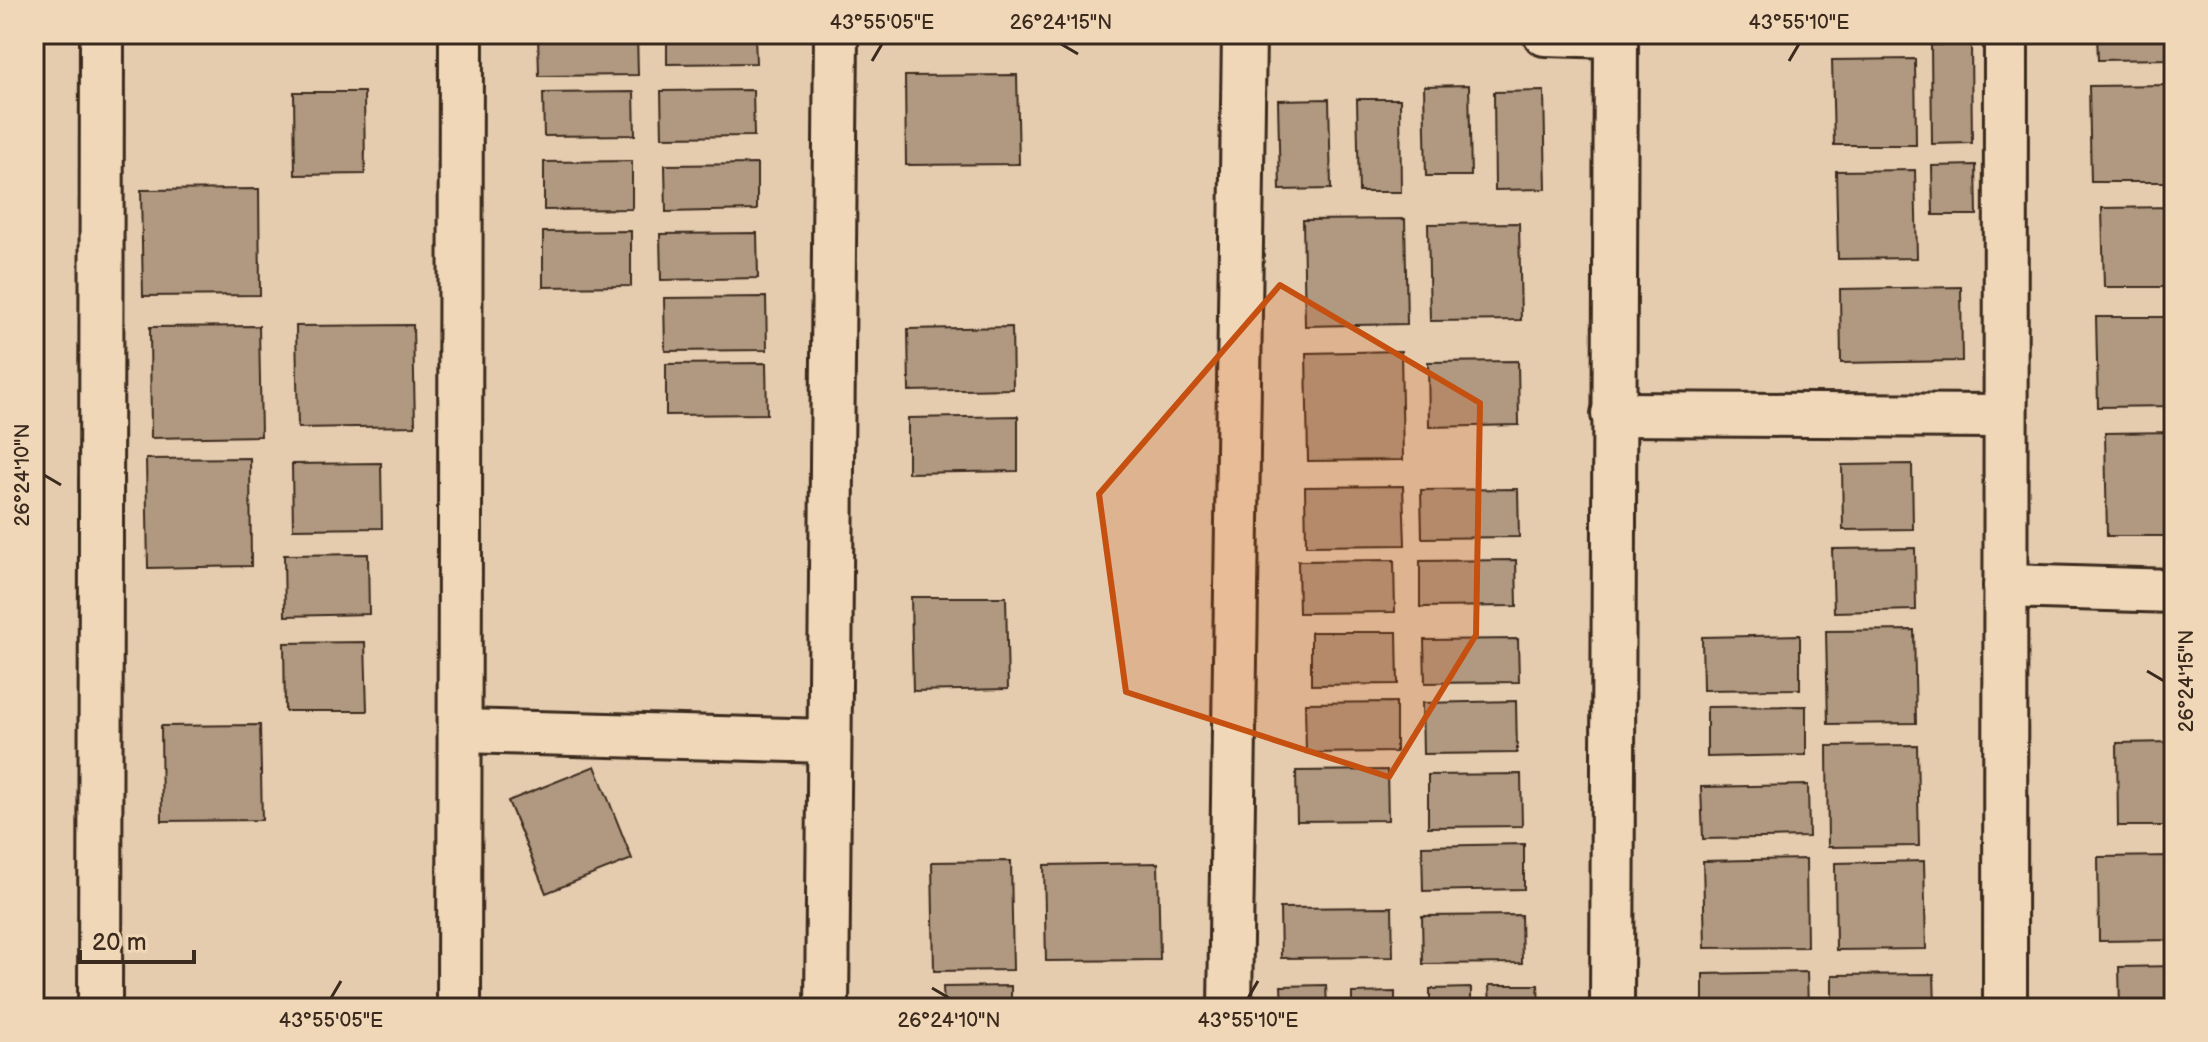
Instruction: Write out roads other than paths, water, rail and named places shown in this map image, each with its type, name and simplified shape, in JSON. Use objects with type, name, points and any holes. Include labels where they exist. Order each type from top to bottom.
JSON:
[{"type":"street","points":[[100,1008],[102,34]]},
{"type":"street","points":[[459,1008],[461,34]]},
{"type":"street","points":[[827,1008],[836,34]]},
{"type":"street","points":[[1230,1008],[1244,34]]},
{"type":"street","points":[[1545,34],[1616,35],[1612,1008]]},
{"type":"street","points":[[2005,1008],[2006,34]]},
{"type":"street","points":[[1613,414],[2005,416]]},
{"type":"street","points":[[2005,586],[2174,591]]},
{"type":"street","points":[[460,731],[829,741]]}]
